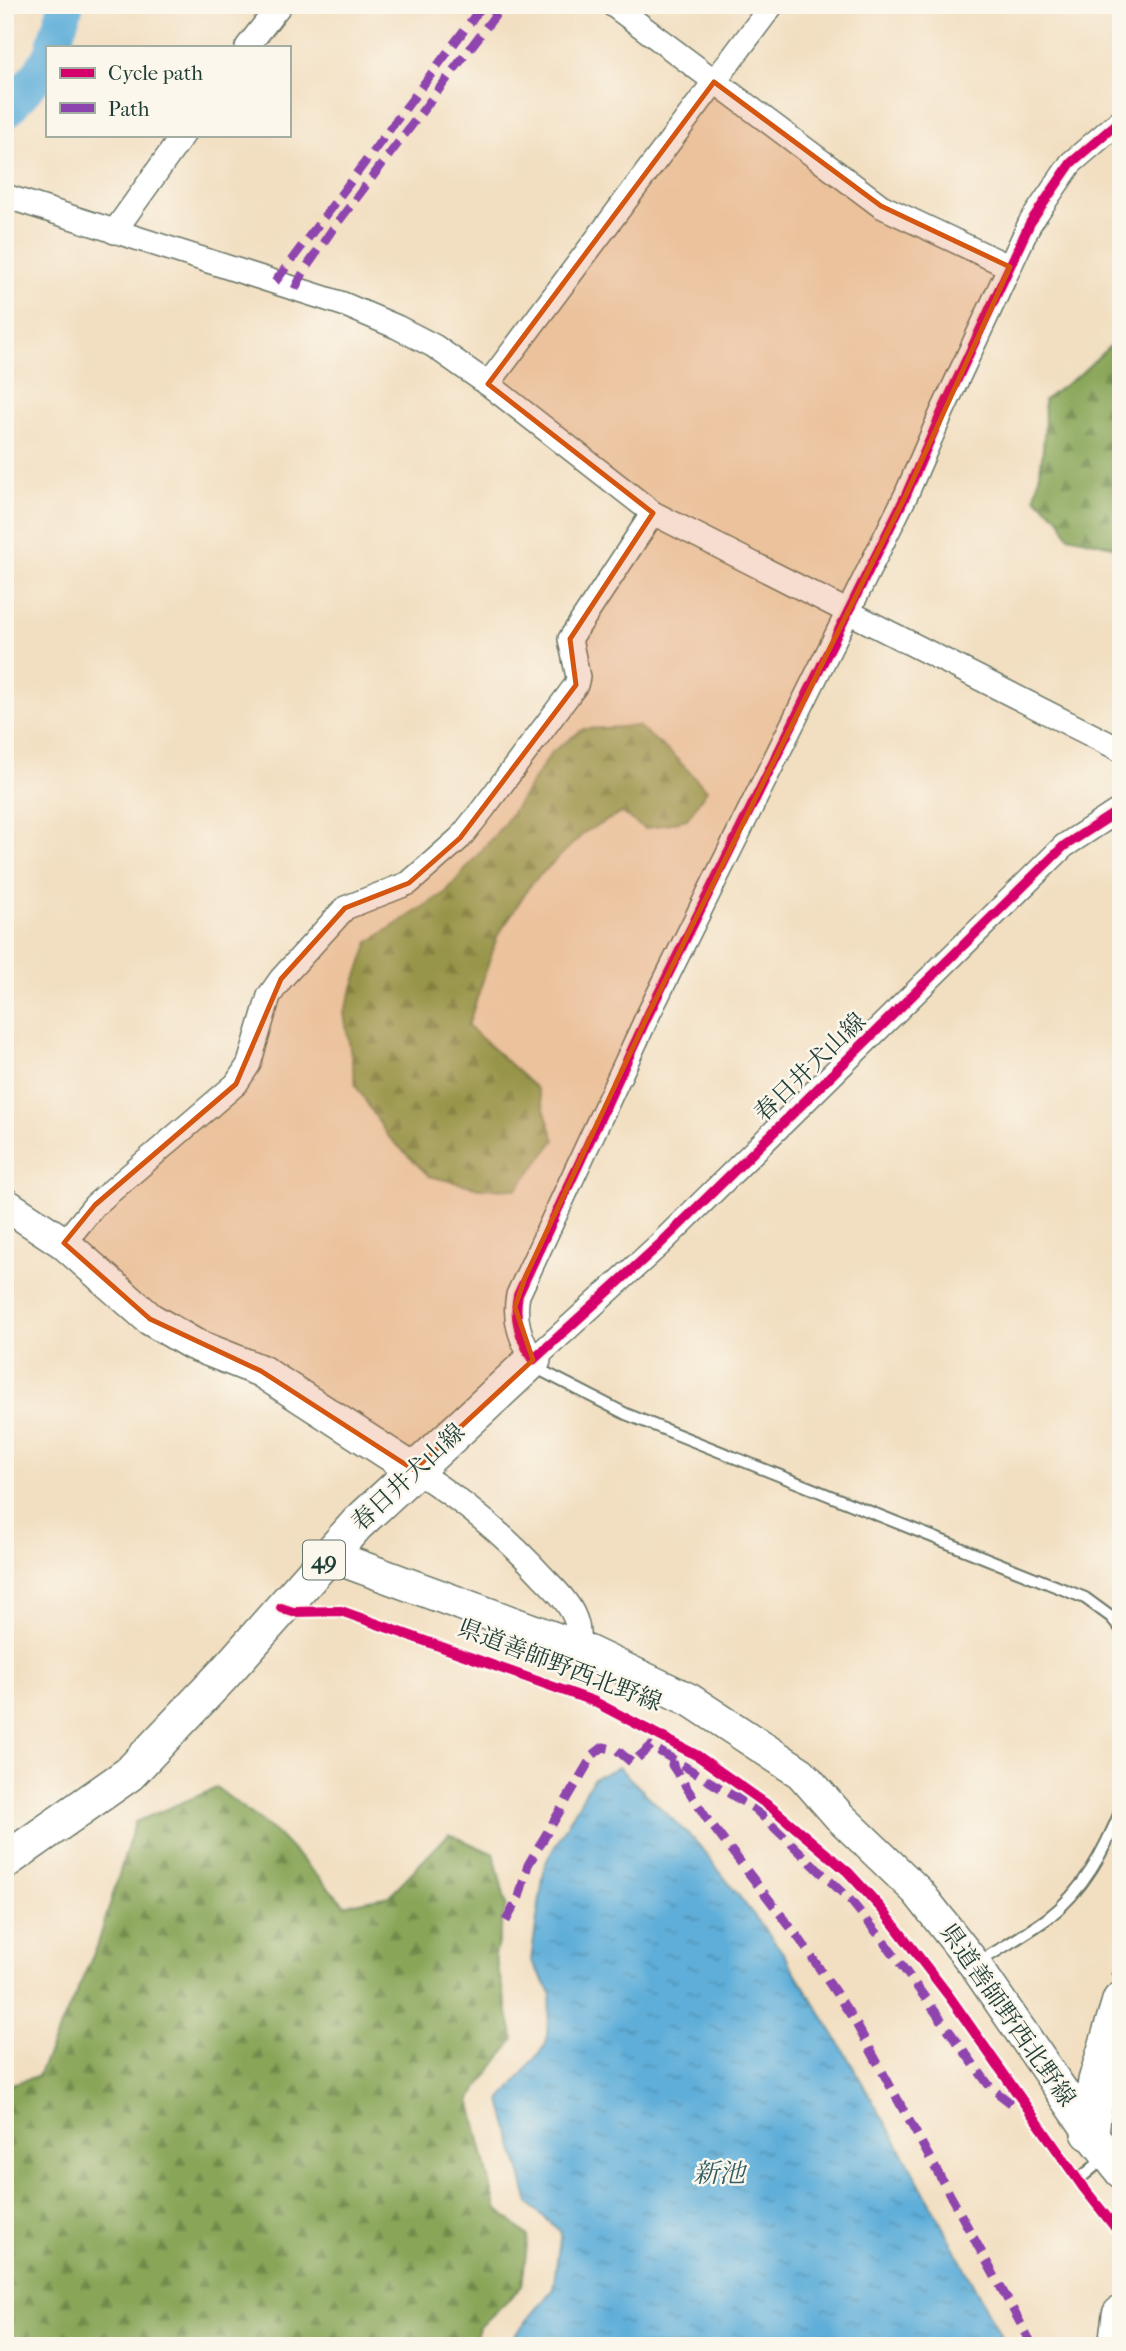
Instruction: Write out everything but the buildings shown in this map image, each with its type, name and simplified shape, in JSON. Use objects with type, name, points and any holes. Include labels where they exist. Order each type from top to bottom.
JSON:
[{"type":"highway","points":[[1106,2153],[1097,2081],[1121,2001]]},
{"type":"main road","name":"県道善師野西北野線","points":[[5,1205],[64,1242],[150,1319],[192,1344],[261,1371],[414,1470]]},
{"type":"main road","name":"春日井犬山線","points":[[5,1860],[129,1774],[222,1676],[320,1564],[414,1470],[533,1360]]},
{"type":"main road","name":"県道善師野西北野線","points":[[320,1564],[578,1647],[690,1700],[801,1773],[839,1816],[917,1891],[975,1965],[1106,2153]]},
{"type":"main road","name":"県道善師野西北野線","points":[[320,1564],[654,1699],[801,1773]]},
{"type":"street","points":[[248,46],[280,5]]},
{"type":"street","points":[[613,5],[881,205],[1010,267]]},
{"type":"street","points":[[488,384],[772,5]]},
{"type":"street","points":[[533,1360],[519,1330],[515,1307],[517,1296],[649,1013],[906,495],[1030,223],[1071,163],[1121,120]]},
{"type":"street","points":[[114,232],[182,136]]},
{"type":"street","points":[[5,197],[343,304],[434,346],[488,384],[653,513],[1121,750]]},
{"type":"street","points":[[64,1242],[105,1196],[236,1083],[249,1064],[269,996],[345,908],[409,883],[460,838],[483,810],[576,685],[578,677],[570,639],[653,513]]},
{"type":"street","name":"春日井犬山線","points":[[533,1360],[659,1245],[1064,846],[1121,809]]},
{"type":"street","name":"県道善師野西北野線","points":[[414,1470],[472,1509],[521,1552],[564,1598],[578,1625],[578,1647]]},
{"type":"lane","points":[[533,1360],[544,1372],[626,1414],[1085,1598],[1121,1629]]},
{"type":"lane","points":[[975,1965],[1049,1917],[1078,1889],[1102,1853],[1121,1810]]},
{"type":"lane","points":[[1078,2180],[1106,2153]]},
{"type":"highlighted area","points":[[714,82],[881,206],[1010,267],[906,495],[649,1013],[525,1278],[515,1307],[533,1360],[414,1470],[261,1371],[150,1319],[64,1243],[95,1205],[236,1084],[281,979],[345,908],[409,883],[460,838],[576,685],[570,639],[653,513],[488,384]]},
{"type":"green space","points":[[1121,339],[1121,557],[1112,546],[1068,536],[1060,519],[1035,497],[1043,448],[1044,400]]},
{"type":"green space","points":[[638,726],[673,755],[707,790],[687,819],[645,829],[621,813],[585,832],[531,884],[497,937],[468,1026],[537,1089],[555,1140],[517,1189],[479,1188],[429,1176],[387,1135],[356,1086],[344,1013],[369,942],[446,892],[504,824],[552,752],[583,729]]},
{"type":"green space","points":[[217,1788],[276,1833],[345,1905],[389,1896],[449,1834],[494,1854],[506,1904],[495,1956],[514,2039],[470,2099],[496,2208],[528,2236],[522,2286],[479,2328],[473,2346],[5,2346],[5,2086],[38,2076],[97,1947],[135,1822]]},
{"type":"water","name":"新池","points":[[618,1767],[698,1844],[781,1950],[907,2160],[1006,2346],[506,2346],[553,2289],[561,2232],[529,2204],[501,2101],[546,2044],[551,1993],[531,1960],[545,1864],[593,1779]]},
{"type":"waterway","points":[[53,46],[66,5]]},
{"type":"waterway","points":[[5,112],[38,75],[46,62]]},
{"type":"marked path","points":[[275,282],[483,5]]},
{"type":"marked path","points":[[295,289],[332,230],[503,5]]},
{"type":"marked path","points":[[506,1921],[519,1897],[528,1865],[593,1755],[603,1747],[617,1750],[632,1763],[651,1746],[755,1809],[851,1901],[991,2088],[1012,2104],[1022,2100]]},
{"type":"marked path","points":[[674,1760],[672,1765],[707,1819],[801,1941],[854,2020],[1033,2346]]},
{"type":"cycle path","points":[[1121,120],[1071,163],[1030,223],[906,495],[649,1013],[518,1295],[519,1329],[533,1360],[659,1245],[1064,846],[1121,809]]},
{"type":"cycle path","points":[[281,1608],[293,1612],[341,1611],[593,1701],[698,1756],[772,1808],[848,1872],[881,1908],[949,1996],[1083,2187],[1121,2235]]}]
